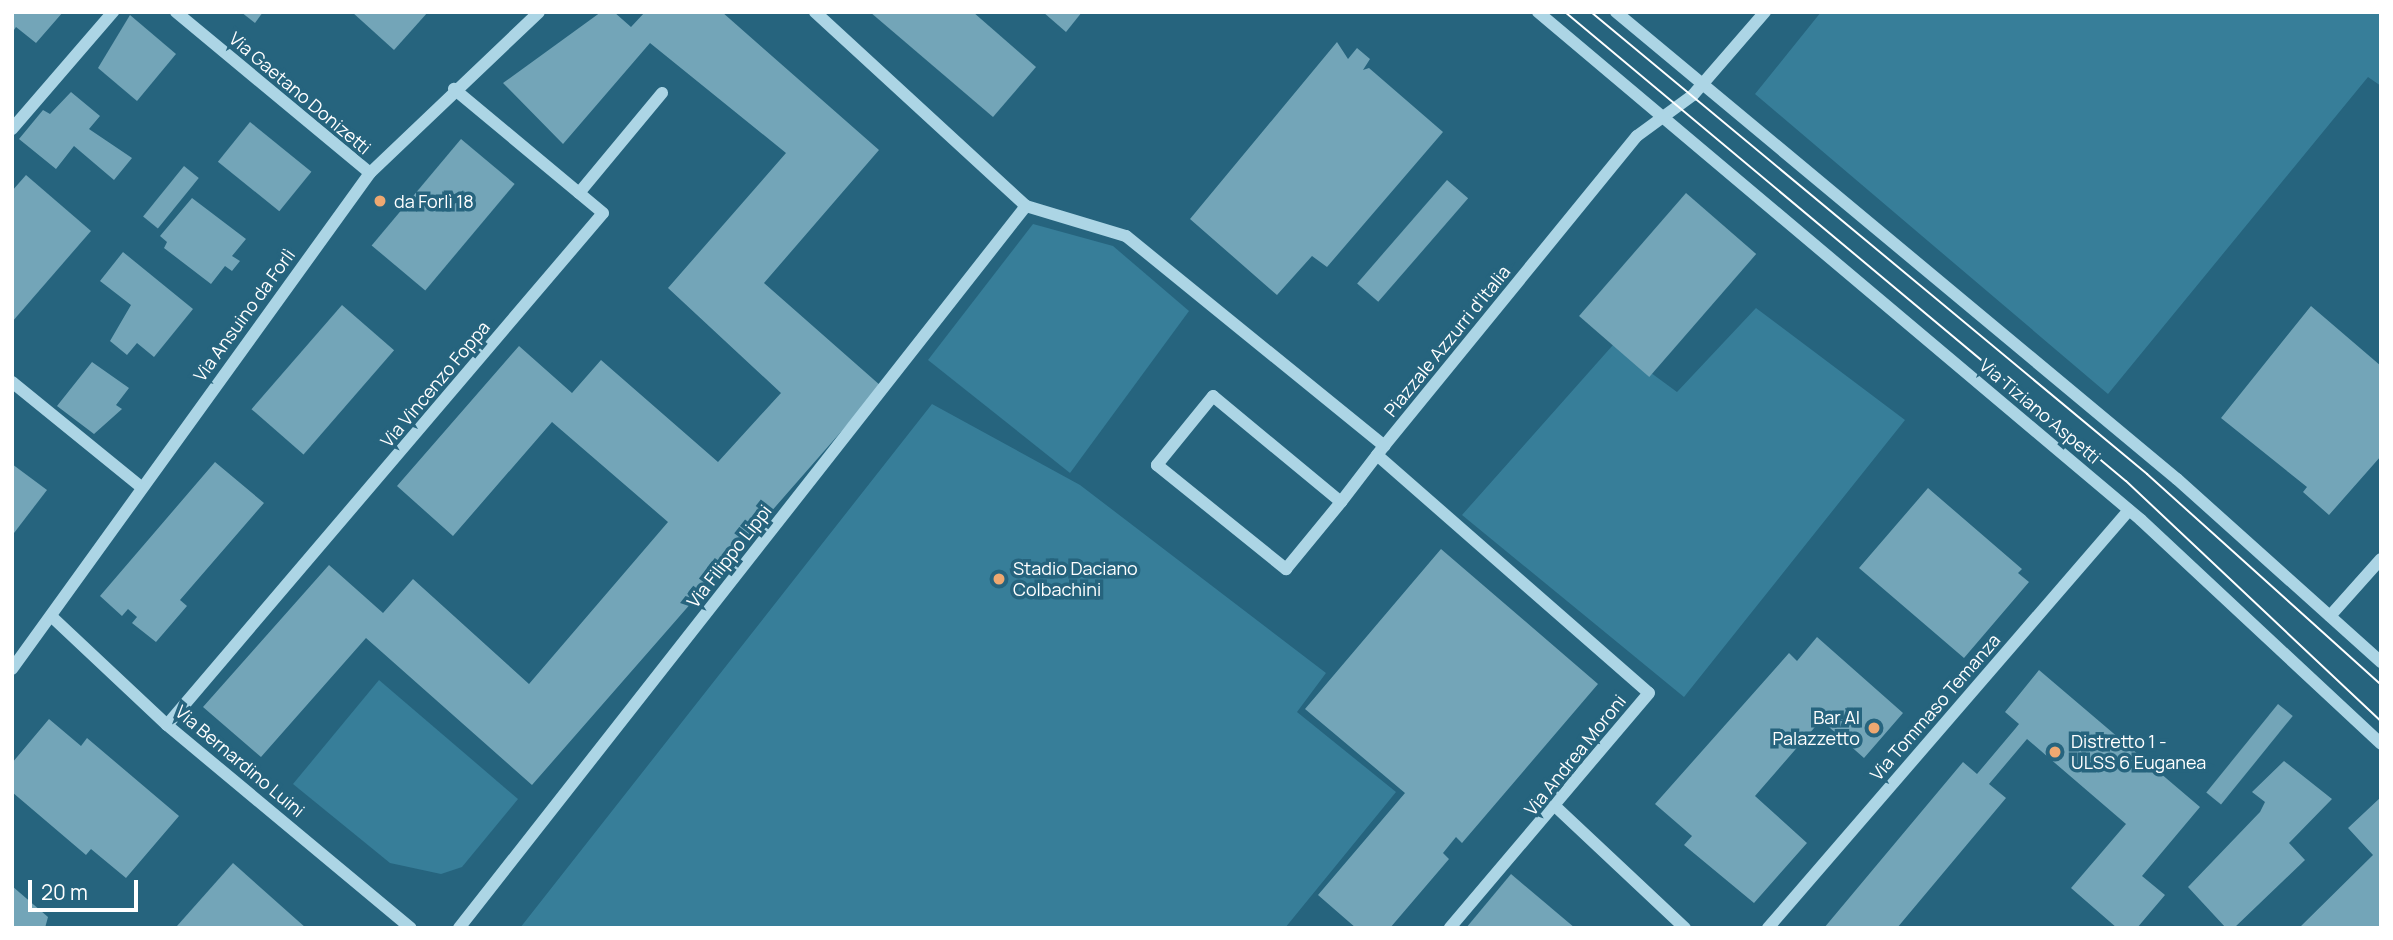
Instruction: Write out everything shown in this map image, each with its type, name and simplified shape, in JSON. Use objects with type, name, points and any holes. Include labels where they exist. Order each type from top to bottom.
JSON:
[{"type":"street","points":[[12,129],[113,12]]},
{"type":"street","name":"Via Gaetano Donizetti","points":[[176,12],[370,173]]},
{"type":"street","name":"Via Ansuino da Forlì","points":[[12,669],[140,486],[370,173],[454,89],[539,12]]},
{"type":"street","points":[[815,12],[1026,205],[1126,236],[1381,451]]},
{"type":"street","name":"Via Tiziano Aspetti","points":[[1538,12],[1666,116],[2129,510],[2381,744]]},
{"type":"street","name":"Via Tiziano Aspetti","points":[[1616,12],[1705,83],[2177,479],[2381,662]]},
{"type":"street","name":"Piazzale Azzurri d'Italia","points":[[1341,502],[1213,396],[1157,464],[1286,569],[1341,502],[1637,136],[1687,101],[1765,12]]},
{"type":"street","name":"Via Vincenzo Foppa","points":[[167,725],[603,213],[454,89]]},
{"type":"street","points":[[579,193],[662,93]]},
{"type":"street","name":"Via Filippo Lippi","points":[[459,928],[1026,205]]},
{"type":"street","points":[[12,382],[140,486]]},
{"type":"street","name":"Via Andrea Moroni","points":[[1381,451],[1434,504],[1649,693],[1556,807],[1450,928]]},
{"type":"street","name":"Via Tommaso Temanza","points":[[1768,928],[2129,510]]},
{"type":"street","points":[[2330,616],[2381,559]]},
{"type":"street","name":"Via Bernardino Luini","points":[[51,616],[167,725],[411,928]]},
{"type":"street","points":[[1556,807],[1685,928]]},
{"type":"shaded area","points":[[1821,12],[2381,12],[2381,86],[2368,77],[2108,394],[1755,94]]},
{"type":"shaded area","points":[[1033,224],[1113,246],[1189,311],[1070,473],[928,360]]},
{"type":"shaded area","points":[[1756,308],[1905,420],[1684,697],[1462,515],[1613,345],[1677,392]]},
{"type":"shaded area","name":"Stadio Daciano Colbachini","points":[[932,404],[1080,485],[1326,673],[1297,712],[1396,792],[1285,928],[520,928]]},
{"type":"shaded area","points":[[379,680],[518,799],[462,867],[441,874],[390,863],[293,784]]},
{"type":"building","points":[[12,12],[63,12],[36,43],[16,27],[12,33]]},
{"type":"building","points":[[241,12],[263,12],[255,23]]},
{"type":"building","points":[[352,12],[428,12],[394,50]]},
{"type":"building","points":[[601,12],[614,12],[631,27],[645,12],[722,12],[879,150],[764,283],[881,386],[532,785],[366,638],[261,757],[203,707],[329,565],[383,613],[413,579],[529,684],[668,522],[552,422],[453,536],[397,486],[519,346],[572,393],[601,360],[718,462],[781,393],[668,288],[786,153],[650,43],[563,144],[503,83]]},
{"type":"building","points":[[870,12],[973,12],[1036,67],[993,117]]},
{"type":"building","points":[[1043,12],[1082,12],[1066,32]]},
{"type":"building","points":[[130,15],[176,54],[137,101],[98,68]]},
{"type":"building","points":[[1337,42],[1348,59],[1357,48],[1370,59],[1363,70],[1369,68],[1443,132],[1327,267],[1312,256],[1277,295],[1190,219]]},
{"type":"building","points":[[71,92],[100,116],[89,129],[132,158],[114,180],[74,146],[56,169],[19,139],[43,110],[50,114]]},
{"type":"building","points":[[250,122],[311,172],[279,211],[218,162]]},
{"type":"building","points":[[461,139],[515,184],[425,290],[372,245]]},
{"type":"building","points":[[184,166],[199,178],[158,228],[143,217]]},
{"type":"building","points":[[26,175],[91,231],[12,322],[12,191]]},
{"type":"building","points":[[1447,180],[1468,198],[1378,302],[1357,283]]},
{"type":"building","points":[[1686,193],[1756,254],[1649,377],[1579,316]]},
{"type":"building","points":[[192,198],[246,239],[232,256],[240,261],[232,271],[225,266],[211,284],[164,248],[167,242],[160,236]]},
{"type":"building","points":[[123,252],[193,309],[154,357],[137,343],[127,355],[110,341],[131,305],[100,281]]},
{"type":"building","points":[[342,305],[394,350],[304,454],[251,409]]},
{"type":"building","points":[[2311,306],[2381,366],[2381,456],[2329,515],[2303,492],[2307,487],[2221,418]]},
{"type":"building","points":[[92,362],[129,388],[116,405],[122,409],[94,434],[57,406]]},
{"type":"building","points":[[215,462],[264,503],[180,600],[187,606],[156,642],[132,623],[137,617],[128,609],[122,616],[100,596]]},
{"type":"building","points":[[12,464],[47,490],[14,533],[12,532]]},
{"type":"building","points":[[1928,488],[2022,569],[2018,573],[2029,582],[1964,658],[1859,568]]},
{"type":"building","points":[[1441,549],[1598,684],[1462,843],[1456,837],[1443,853],[1449,859],[1390,928],[1356,928],[1318,895],[1405,793],[1305,709]]},
{"type":"building","points":[[1817,637],[1903,713],[1864,758],[1821,720],[1755,796],[1807,843],[1754,903],[1684,845],[1692,836],[1655,804],[1789,653],[1797,661]]},
{"type":"building","points":[[2039,670],[2200,807],[2142,876],[2165,895],[2137,928],[2117,928],[2071,888],[2126,824],[2027,739],[1989,784],[2006,798],[1897,928],[1824,928],[1963,762],[1977,774],[2015,729],[2019,724],[2005,712]]},
{"type":"building","points":[[2278,704],[2293,716],[2221,805],[2206,793]]},
{"type":"building","points":[[49,719],[81,746],[87,738],[179,816],[126,878],[91,849],[86,855],[12,792],[12,763]]},
{"type":"building","points":[[2284,761],[2332,799],[2289,843],[2305,860],[2234,928],[2226,928],[2188,887],[2260,812],[2265,802],[2252,792]]},
{"type":"building","points":[[2381,797],[2381,928],[2299,928],[2373,855],[2348,828]]},
{"type":"building","points":[[233,863],[306,928],[177,926]]},
{"type":"building","points":[[1511,874],[1575,928],[1466,928]]},
{"type":"building","points":[[12,886],[48,917],[45,928],[12,928]]},
{"type":"tram line","points":[[1565,12],[2126,481],[2381,721]]},
{"type":"tram line","points":[[1591,12],[2147,474],[2381,685]]},
{"type":"place","name":"da Forlì 18","points":[[380,201]]},
{"type":"place","name":"Stadio Daciano Colbachini","points":[[999,579]]},
{"type":"place","name":"Bar Al Palazzetto","points":[[1874,728]]},
{"type":"place","name":"Distretto 1 - ULSS 6 Euganea","points":[[2055,752]]}]
